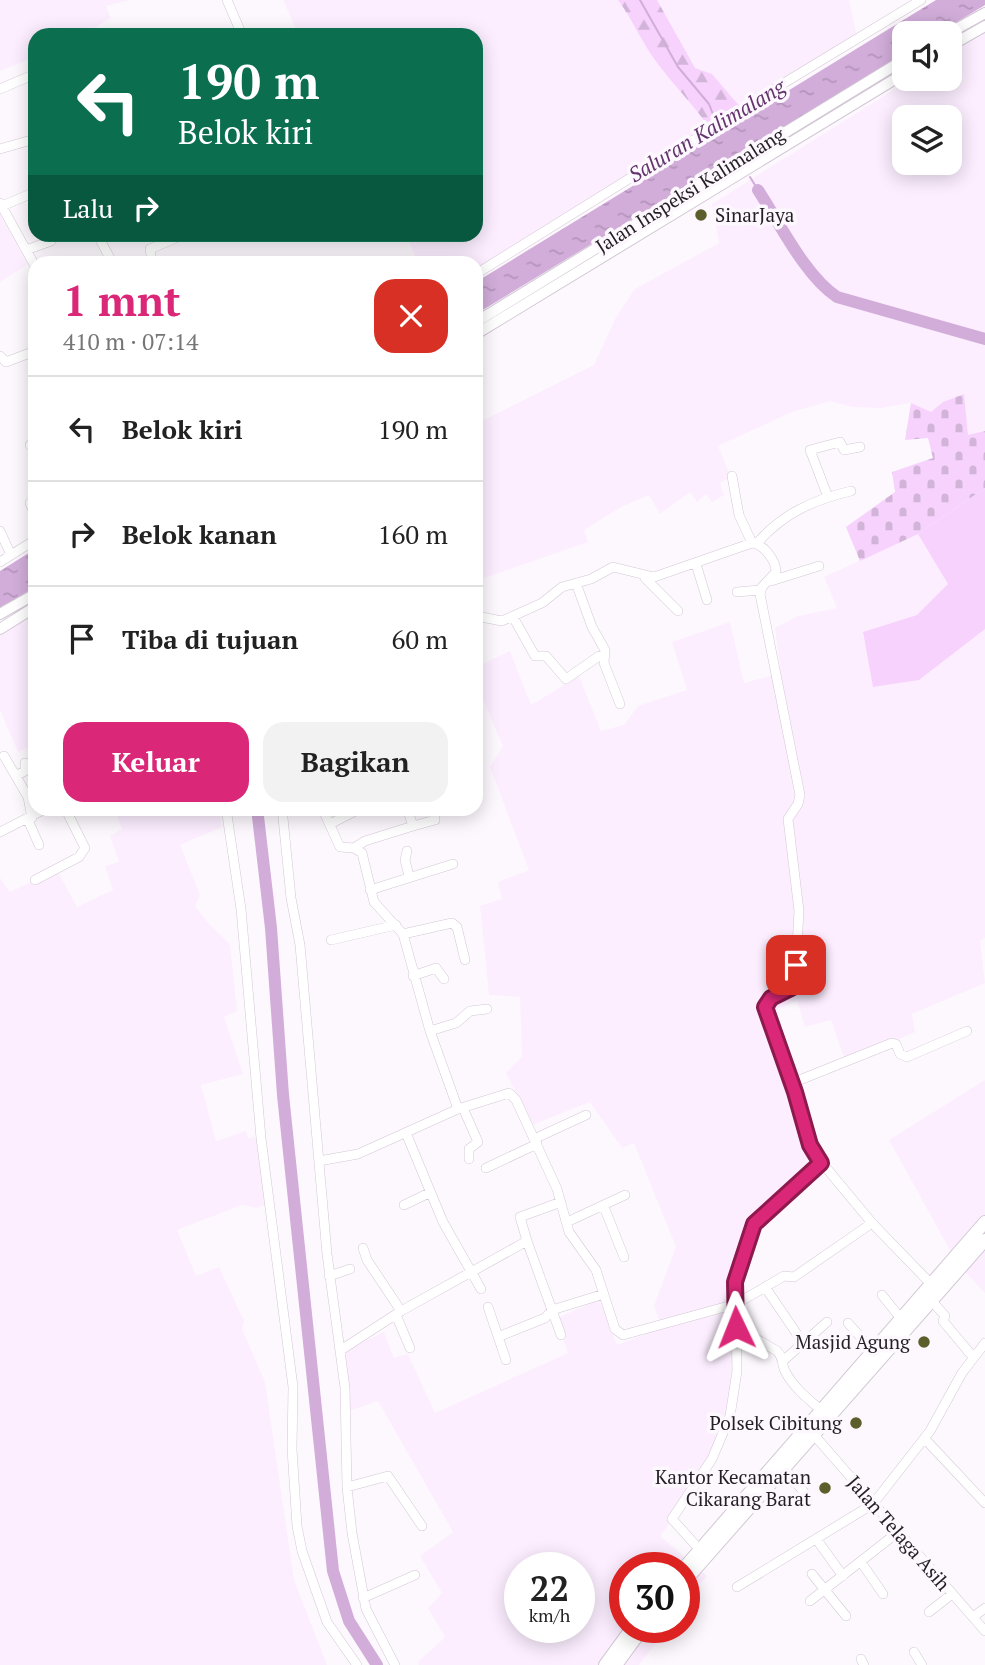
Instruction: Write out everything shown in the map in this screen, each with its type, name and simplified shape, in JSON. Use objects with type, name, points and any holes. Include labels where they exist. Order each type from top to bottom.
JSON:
[{"type":"highway","points":[[700,1556],[814,1435],[934,1292],[985,1222]]},
{"type":"highway","points":[[700,1556],[821,1410],[873,1352],[902,1320],[985,1240]]},
{"type":"highway","points":[[605,1665],[621,1643]]},
{"type":"highway","points":[[616,1665],[632,1643]]},
{"type":"main road","points":[[962,25],[985,12]]},
{"type":"main road","points":[[962,39],[985,26]]},
{"type":"main road","name":"Jalan Inspeksi Kalimalang","points":[[483,318],[733,172],[892,69]]},
{"type":"main road","name":"Jalan Inspeksi Kalimalang","points":[[754,159],[892,80]]},
{"type":"main road","name":"Jalan Inspeksi Kalimalang","points":[[483,329],[613,243]]},
{"type":"main road","points":[[0,614],[28,598]]},
{"type":"main road","points":[[0,629],[28,611]]},
{"type":"street","points":[[227,0],[239,28]]},
{"type":"street","points":[[483,270],[696,138],[719,130],[761,97],[917,1]]},
{"type":"street","points":[[0,89],[28,77]]},
{"type":"street","points":[[0,149],[28,141]]},
{"type":"street","points":[[28,195],[1,205],[30,256]]},
{"type":"street","points":[[26,250],[48,242]]},
{"type":"street","points":[[151,256],[150,249],[166,242]]},
{"type":"street","points":[[0,356],[6,362],[28,354]]},
{"type":"street","points":[[828,496],[810,450],[840,442],[844,450],[860,447]]},
{"type":"street","points":[[732,476],[739,515],[755,543],[776,568],[760,590],[737,592]]},
{"type":"street","points":[[483,618],[499,621],[513,617],[542,603],[562,587],[613,567],[654,578],[696,564],[755,543],[796,510],[828,496],[851,491]]},
{"type":"street","points":[[0,531],[11,555]]},
{"type":"street","points":[[0,562],[28,544]]},
{"type":"street","points":[[696,564],[707,600]]},
{"type":"street","points":[[769,581],[819,566]]},
{"type":"street","points":[[645,577],[678,611]]},
{"type":"street","points":[[576,583],[592,627],[605,650],[604,659],[620,704]]},
{"type":"street","points":[[737,1587],[873,1504],[925,1438],[981,1351],[943,1321],[945,1316],[934,1292],[821,1163],[810,1145],[792,1083],[765,1007],[771,998],[788,990],[795,981],[799,902],[788,819],[799,804],[800,795],[760,590]]},
{"type":"street","points":[[513,617],[535,656],[546,656],[566,679],[598,656],[604,659]]},
{"type":"street","points":[[4,756],[28,797]]},
{"type":"street","points":[[17,775],[25,771],[25,763]]},
{"type":"street","points":[[30,816],[39,845]]},
{"type":"street","points":[[0,818],[3,831],[35,816]]},
{"type":"street","points":[[35,880],[79,856],[85,848],[69,816]]},
{"type":"street","points":[[227,816],[241,909],[261,1138],[293,1387],[292,1449],[299,1537],[327,1622],[357,1665]]},
{"type":"street","points":[[283,816],[289,886],[300,945],[329,1276],[341,1350],[347,1488],[363,1598],[395,1665]]},
{"type":"street","points":[[326,816],[340,847],[354,848],[413,826],[435,821],[434,816]]},
{"type":"street","points":[[330,824],[346,816]]},
{"type":"street","points":[[410,816],[413,826]]},
{"type":"street","points":[[354,848],[365,859],[370,890],[376,906],[403,934],[430,1031],[461,1109],[478,1142],[469,1149],[469,1159]]},
{"type":"street","points":[[407,851],[405,860],[409,876]]},
{"type":"street","points":[[370,890],[453,864]]},
{"type":"street","points":[[403,934],[452,923],[457,927],[465,960]]},
{"type":"street","points":[[331,940],[396,925]]},
{"type":"street","points":[[413,975],[436,968],[444,979]]},
{"type":"street","points":[[430,1031],[456,1023],[470,1011],[487,1009]]},
{"type":"street","points":[[792,1083],[892,1043],[896,1044],[900,1054],[907,1057],[967,1031]]},
{"type":"street","points":[[319,1161],[358,1154],[461,1109],[509,1093],[516,1100],[536,1142],[561,1202],[572,1237],[596,1270],[615,1329],[623,1335],[736,1304],[783,1276],[794,1277],[872,1223]]},
{"type":"street","points":[[486,1168],[586,1115]]},
{"type":"street","points":[[406,1133],[429,1193],[481,1289]]},
{"type":"street","points":[[696,1552],[672,1518],[712,1460],[726,1429],[736,1380],[735,1282],[754,1224],[821,1163]]},
{"type":"street","points":[[404,1205],[429,1193]]},
{"type":"street","points":[[567,1222],[625,1195]]},
{"type":"street","points":[[561,1202],[520,1217],[561,1335]]},
{"type":"street","points":[[604,1207],[624,1257]]},
{"type":"street","points":[[341,1350],[399,1313],[527,1241]]},
{"type":"street","points":[[363,1248],[399,1313],[410,1348]]},
{"type":"street","points":[[329,1276],[350,1269]]},
{"type":"street","points":[[765,1287],[803,1343]]},
{"type":"street","points":[[498,1337],[545,1318],[552,1310],[604,1294]]},
{"type":"street","points":[[882,1295],[902,1320]]},
{"type":"street","points":[[488,1307],[506,1360]]},
{"type":"street","points":[[821,1410],[791,1380],[783,1367],[784,1360],[827,1322]]},
{"type":"street","points":[[848,1323],[873,1352]]},
{"type":"street","points":[[736,1327],[777,1351],[784,1360]]},
{"type":"street","name":"Jalan Telaga Asih","points":[[814,1435],[985,1631]]},
{"type":"street","points":[[925,1438],[985,1503]]},
{"type":"street","points":[[784,1468],[808,1497]]},
{"type":"street","points":[[347,1488],[388,1476],[422,1526]]},
{"type":"street","points":[[810,1601],[898,1532]]},
{"type":"street","points":[[817,1540],[843,1576]]},
{"type":"street","points":[[860,1562],[883,1594]]},
{"type":"street","points":[[812,1574],[846,1616]]},
{"type":"street","points":[[363,1598],[415,1576]]},
{"type":"street","points":[[929,1612],[952,1594]]},
{"type":"street","points":[[973,1617],[985,1608]]},
{"type":"street","points":[[914,1652],[922,1665]]},
{"type":"shaded area","points":[[0,0],[130,0],[106,6],[111,18],[94,28],[28,28],[28,60],[0,71]]},
{"type":"shaded area","points":[[283,0],[618,0],[712,132],[483,269],[483,256],[415,256],[409,242],[483,242],[483,28],[296,28]]},
{"type":"shaded area","points":[[657,0],[849,0],[858,41],[742,109],[712,74],[695,68]]},
{"type":"shaded area","points":[[985,32],[985,431],[968,436],[964,394],[943,402],[931,412],[911,403],[881,408],[852,407],[830,401],[792,412],[718,446],[731,477],[720,483],[724,495],[712,502],[706,494],[697,502],[690,492],[660,514],[649,495],[621,507],[584,530],[588,542],[483,578],[483,420],[594,365],[616,317],[635,289],[719,243],[712,204],[892,91],[962,91],[962,46]]},
{"type":"shaded area","points":[[0,214],[28,264],[0,282]]},
{"type":"shaded area","points":[[918,534],[948,584],[917,615],[863,633],[873,687],[919,680],[985,629],[985,938],[980,941],[985,983],[912,1014],[915,1032],[846,1063],[831,1020],[805,1027],[797,1001],[761,1016],[801,1124],[810,1171],[745,1230],[727,1296],[736,1356],[723,1437],[685,1502],[660,1536],[679,1552],[609,1552],[609,1643],[656,1643],[639,1665],[419,1665],[418,1662],[445,1637],[428,1608],[442,1593],[420,1556],[453,1532],[378,1401],[349,1411],[346,1350],[384,1332],[394,1358],[408,1354],[435,1413],[568,1353],[556,1319],[599,1299],[617,1345],[662,1328],[654,1306],[676,1247],[634,1143],[622,1148],[590,1102],[532,1125],[506,1073],[522,1057],[520,997],[489,995],[480,906],[502,899],[498,882],[529,870],[490,767],[503,746],[483,699],[483,664],[510,651],[531,705],[579,676],[601,731],[624,725],[638,706],[687,690],[672,642],[730,622],[744,683],[781,673],[775,628],[798,616],[837,608],[824,577]]},
{"type":"shaded area","points":[[28,616],[28,747],[18,752],[0,710],[0,634]]},
{"type":"shaded area","points":[[117,816],[220,816],[222,827],[180,845],[200,895],[195,906],[230,944],[237,1011],[224,1017],[243,1074],[201,1085],[216,1141],[246,1131],[248,1138],[256,1137],[265,1205],[256,1208],[242,1205],[177,1230],[196,1276],[219,1267],[244,1321],[242,1329],[265,1382],[294,1580],[327,1665],[0,1665],[0,878],[10,892],[57,870],[77,907],[113,890],[105,866],[119,862],[110,836],[122,829]]},
{"type":"shaded area","points":[[985,1080],[985,1293],[957,1263],[889,1140]]},
{"type":"shaded area","points":[[700,1570],[707,1576],[700,1583]]},
{"type":"green space","points":[[618,0],[657,0],[695,68],[712,74],[742,109],[712,132],[653,57]]},
{"type":"green space","points":[[964,394],[968,435],[985,431],[985,488],[918,534],[860,561],[846,527],[895,492],[892,472],[933,458],[928,438],[905,440],[911,403],[931,412],[943,402]]},
{"type":"green space","points":[[985,488],[985,629],[919,680],[873,687],[863,632],[917,615],[948,584],[918,534]]},
{"type":"water","points":[[936,0],[985,0],[985,5],[959,21],[902,21]]},
{"type":"water","points":[[892,27],[892,62],[483,310],[483,278]]},
{"type":"water","points":[[28,553],[28,591],[0,609],[0,571]]},
{"type":"waterway","name":"Saluran Kalimalang","points":[[640,0],[678,67],[709,104],[716,122]]},
{"type":"waterway","points":[[750,177],[758,190]]},
{"type":"waterway","points":[[758,190],[803,262],[825,288],[837,297],[985,339]]},
{"type":"waterway","points":[[258,816],[271,928],[283,1095],[333,1571],[349,1621],[377,1665]]},
{"type":"place","name":"SinarJaya","points":[[701,215]]},
{"type":"place","name":"Masjid Agung","points":[[924,1342]]},
{"type":"place","name":"Polsek Cibitung","points":[[856,1423]]},
{"type":"place","name":"Kantor Kecamatan Cikarang Barat","points":[[825,1488]]},
{"type":"route","points":[[736,1327],[735,1282],[754,1224],[821,1163],[810,1145],[795,1092],[766,1017],[766,1003],[791,988],[795,981],[796,965]]}]
